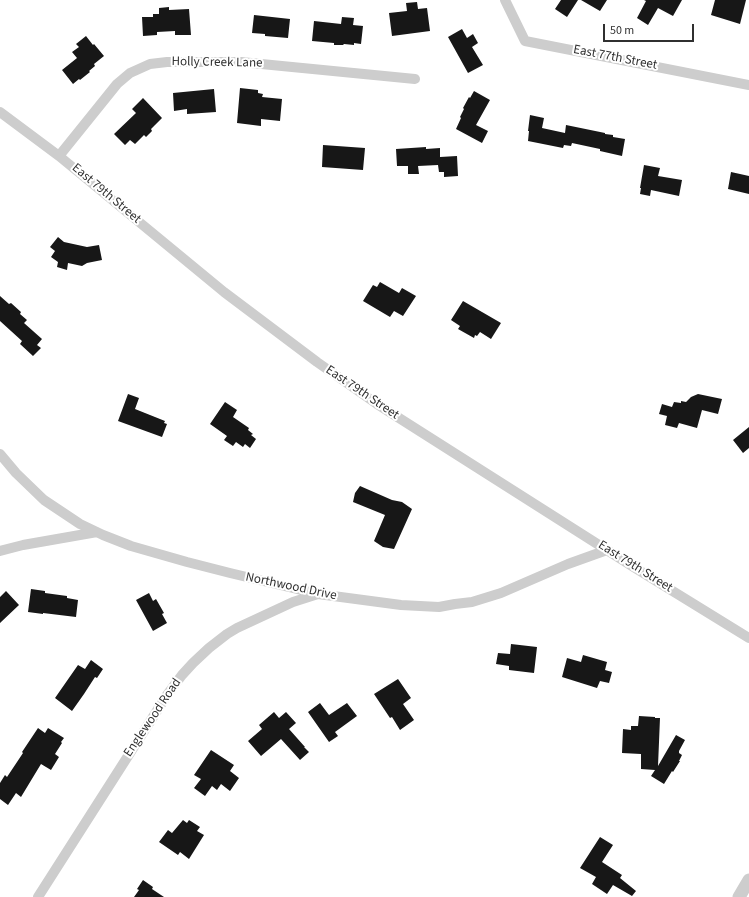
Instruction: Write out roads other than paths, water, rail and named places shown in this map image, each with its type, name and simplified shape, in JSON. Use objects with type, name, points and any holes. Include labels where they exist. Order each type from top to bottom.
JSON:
[{"type":"street","name":"East 77th Street","points":[[505,0],[524,41],[749,85]]},
{"type":"street","name":"Holly Creek Lane","points":[[59,156],[117,84],[130,73],[150,64],[167,62],[241,62],[415,79]]},
{"type":"street","name":"East 79th Street","points":[[0,112],[59,156],[224,292],[317,362],[377,404],[749,638]]},
{"type":"street","name":"Northwood Drive","points":[[0,454],[16,473],[44,500],[80,524],[118,542],[160,555],[318,594],[401,605],[439,607],[472,602],[501,593],[568,564],[607,550]]},
{"type":"street","points":[[0,551],[23,545],[97,532]]},
{"type":"street","name":"Englewood Road","points":[[38,897],[167,695],[188,668],[214,644],[234,630],[293,602],[318,594]]},
{"type":"street","points":[[739,897],[749,880]]}]
